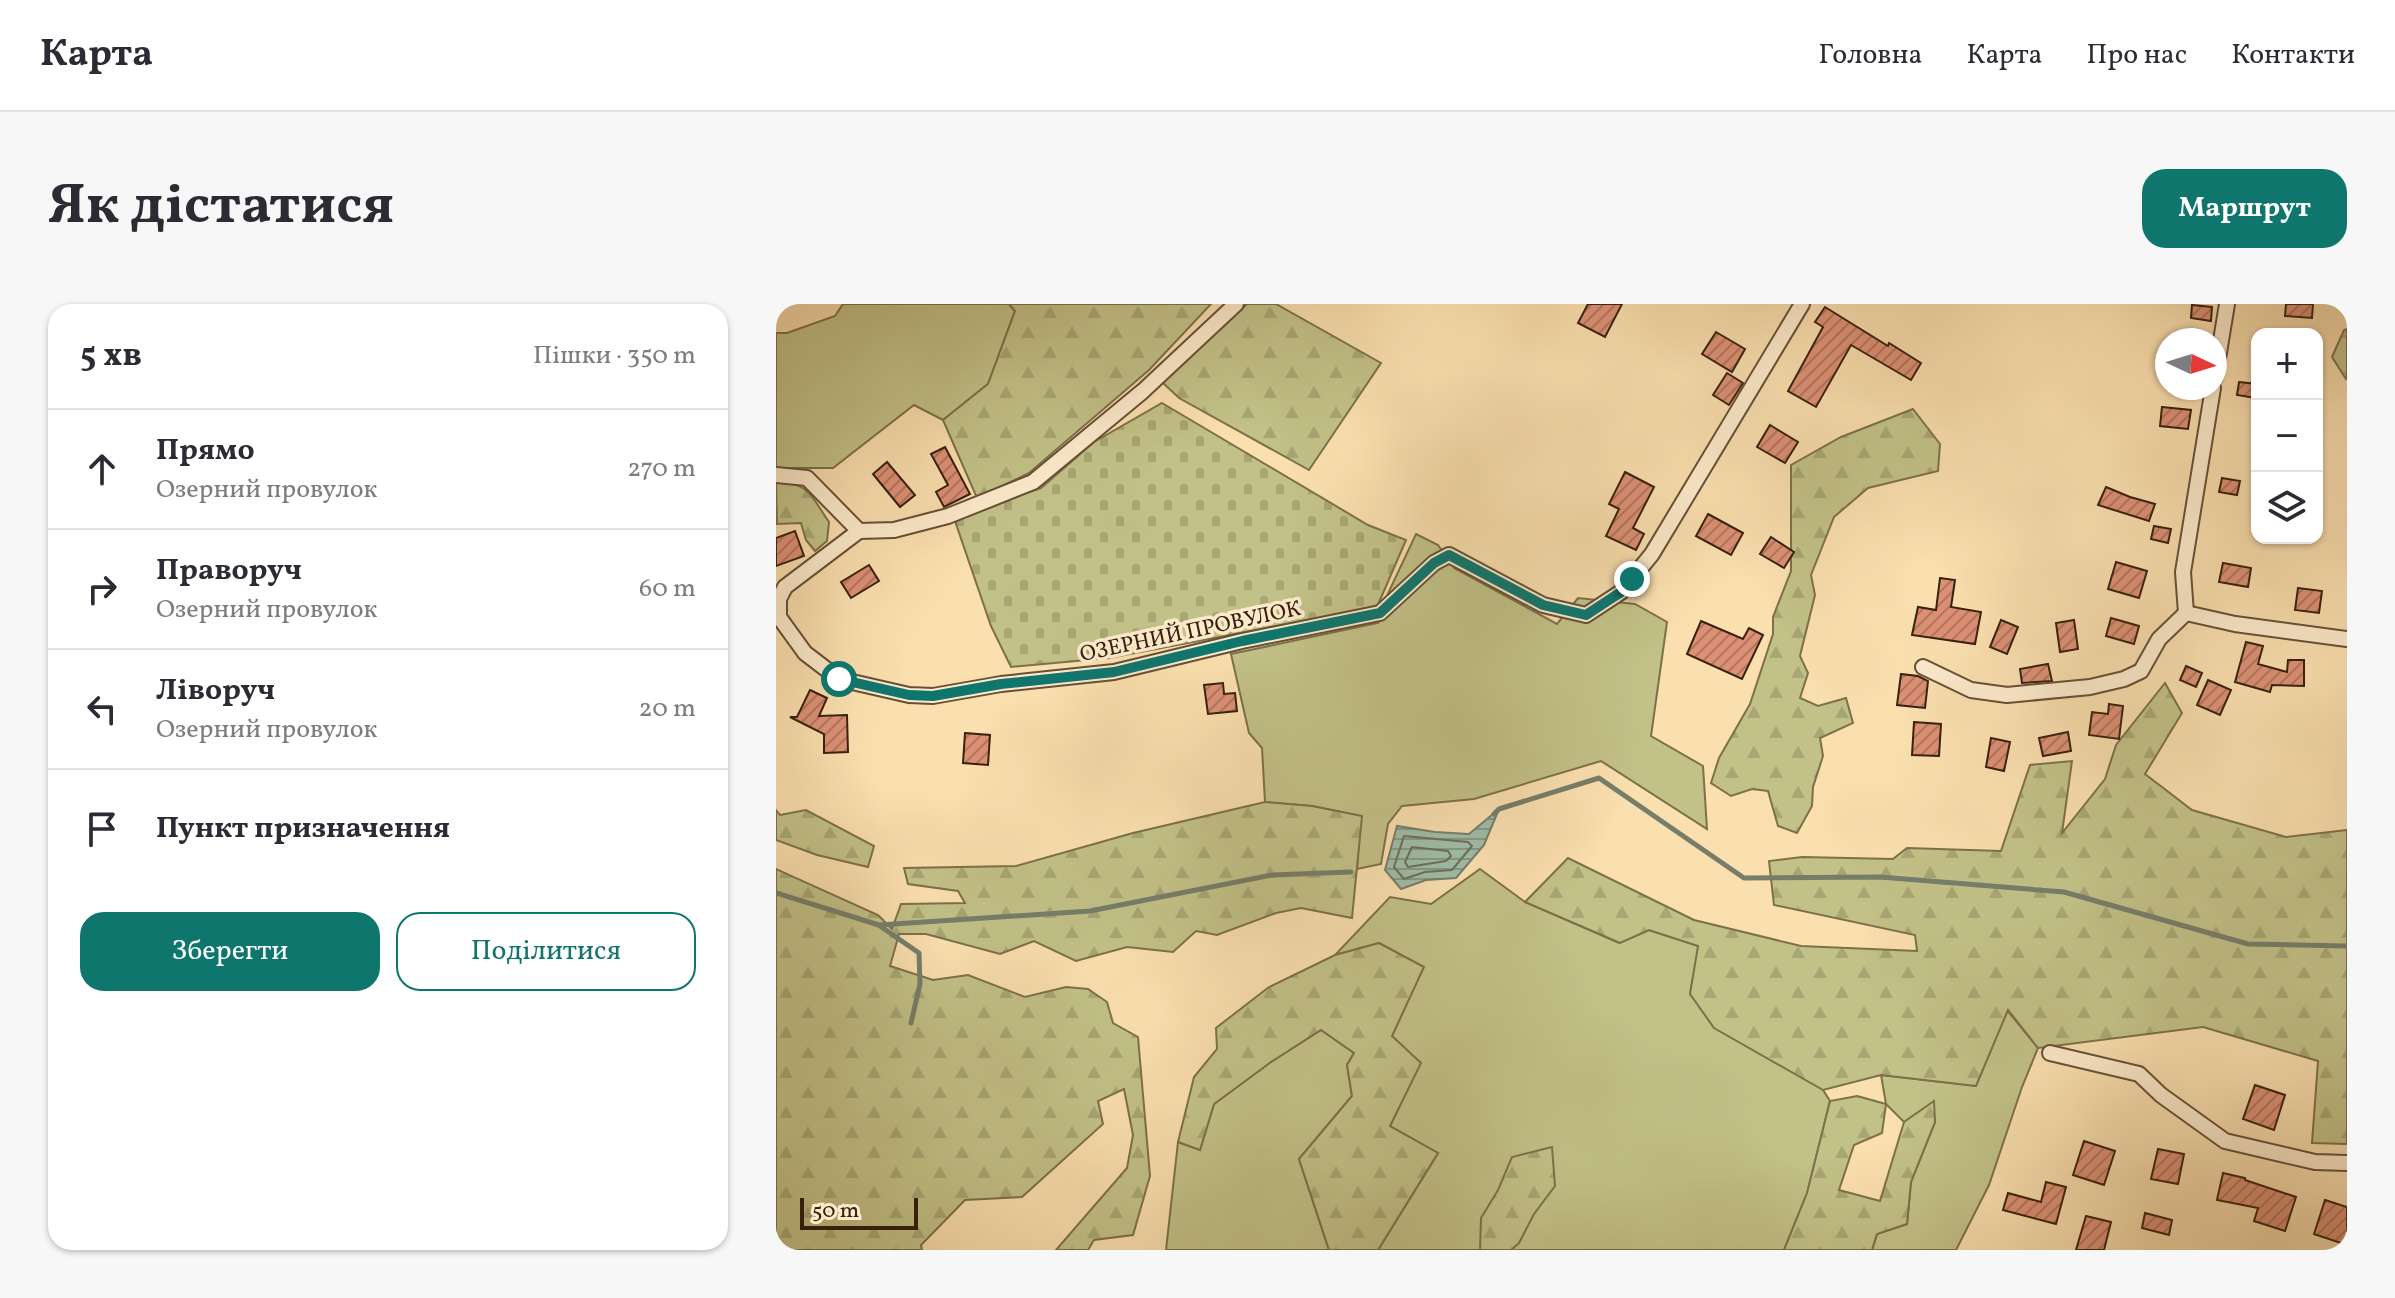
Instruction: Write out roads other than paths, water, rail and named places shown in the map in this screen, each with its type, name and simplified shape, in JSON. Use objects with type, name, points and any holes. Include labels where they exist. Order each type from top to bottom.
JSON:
[{"type":"street","points":[[776,475],[807,478],[859,531],[894,530],[948,516],[1033,482],[1143,391],[1236,304]]},
{"type":"street","name":"ОЗЕРНИЙ ПРОВУЛОК","points":[[859,531],[785,587],[779,599],[779,617],[805,653],[839,679],[909,695],[933,696],[1001,684],[1114,672],[1242,641],[1380,613],[1434,563],[1449,555],[1543,605],[1586,615],[1621,592],[1652,554],[1802,304]]},
{"type":"street","points":[[2223,328],[2227,304]]},
{"type":"street","points":[[2186,613],[2183,572],[2211,400]]},
{"type":"street","points":[[2186,613],[2235,624],[2347,639]]},
{"type":"street","points":[[1923,667],[1971,690],[2007,695],[2090,687],[2124,679],[2141,671],[2159,639],[2186,613]]},
{"type":"street","points":[[2050,1053],[2139,1074],[2161,1095],[2225,1141],[2315,1162],[2347,1163]]},
{"type":"water","points":[[1499,809],[1484,845],[1456,878],[1426,880],[1401,889],[1385,870],[1397,826],[1469,834]]},
{"type":"waterway","points":[[1494,814],[1499,809],[1599,778],[1744,878],[1880,877],[2064,892],[2248,944],[2347,946]]},
{"type":"waterway","points":[[776,893],[879,925],[1090,911],[1272,875],[1351,872]]},
{"type":"waterway","points":[[880,926],[919,953],[920,984],[911,1023]]}]
